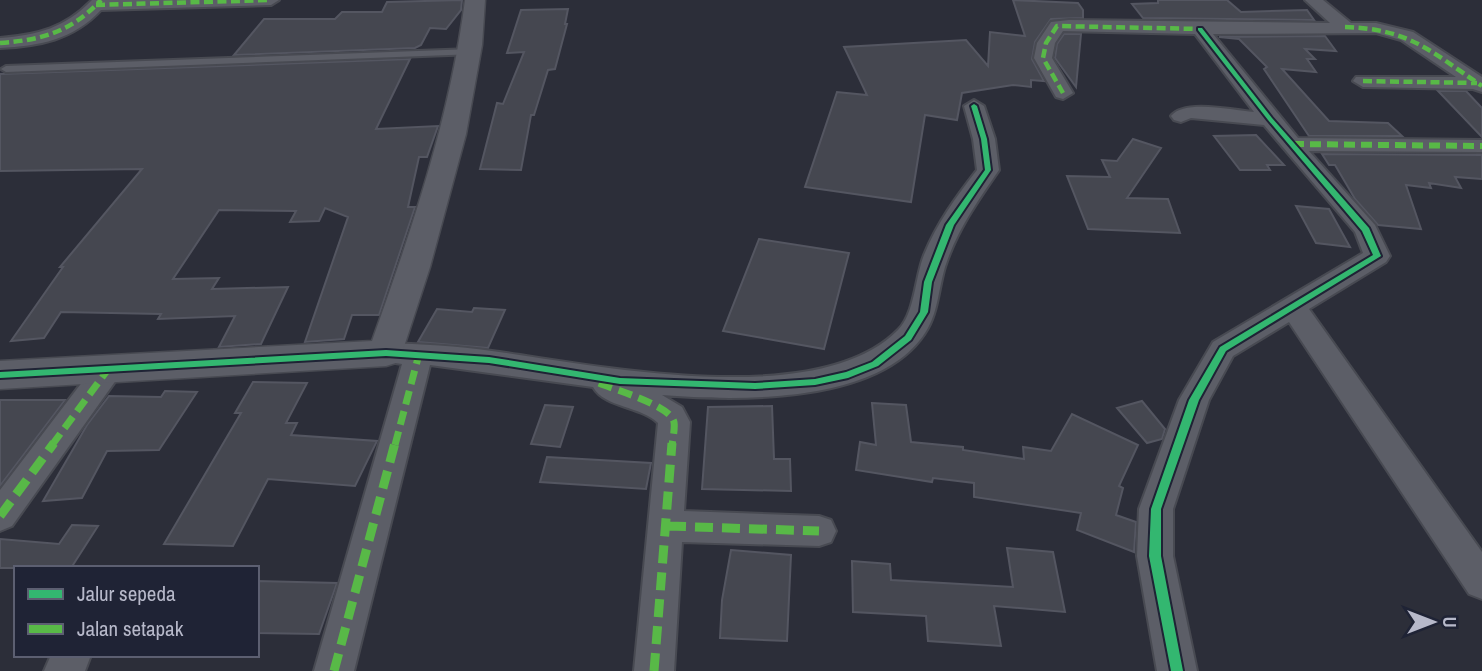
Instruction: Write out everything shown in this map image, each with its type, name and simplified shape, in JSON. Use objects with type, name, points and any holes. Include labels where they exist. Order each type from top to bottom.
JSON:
[{"type":"street","points":[[0,43],[50,38],[63,34],[99,3],[271,0]]},
{"type":"street","points":[[334,671],[437,191],[472,52],[475,0]]},
{"type":"street","points":[[1312,0],[1345,27]]},
{"type":"street","points":[[1063,93],[1043,58],[1046,43],[1057,26],[1200,29],[1345,27],[1401,33],[1480,84]]},
{"type":"street","points":[[1177,671],[1155,556],[1156,509],[1194,400],[1223,349],[1377,256],[1366,230],[1270,119],[1200,29]]},
{"type":"street","points":[[1363,81],[1480,84]]},
{"type":"street","points":[[0,375],[402,354],[489,360],[620,381],[755,386],[815,382],[848,375],[875,364],[908,338],[924,312],[928,282],[950,225],[988,170],[984,139],[974,106]]},
{"type":"street","points":[[1181,116],[1186,112],[1270,119]]},
{"type":"street","points":[[1293,144],[1482,146]]},
{"type":"street","points":[[1294,308],[1469,543],[1482,582]]},
{"type":"street","points":[[0,516],[109,368]]},
{"type":"street","points":[[587,376],[615,391],[664,408],[673,415],[668,526],[654,671]]},
{"type":"street","points":[[668,526],[819,531]]},
{"type":"lane","points":[[6,69],[472,52]]},
{"type":"building","points":[[462,0],[461,10],[446,29],[430,28],[421,45],[415,48],[234,55],[264,19],[335,19],[342,12],[382,12],[387,2]]},
{"type":"building","points":[[1013,0],[1078,3],[1083,10],[1083,18],[1051,19],[1035,42],[1032,59],[1044,81],[1031,80],[1031,87],[1013,85],[962,93],[957,120],[925,115],[911,202],[805,187],[837,92],[867,95],[844,47],[966,40],[988,66],[990,32],[1025,36]]},
{"type":"building","points":[[1158,0],[1227,0],[1241,12],[1307,10],[1314,20],[1143,18],[1132,4],[1158,3]]},
{"type":"building","points":[[568,9],[567,24],[555,69],[548,70],[534,115],[531,115],[521,170],[480,169],[497,103],[503,104],[524,52],[507,53],[521,10]]},
{"type":"building","points":[[1064,34],[1081,34],[1076,87],[1055,58],[1057,44]]},
{"type":"building","points":[[1325,36],[1336,51],[1305,49],[1315,59],[1307,59],[1316,72],[1282,69],[1329,121],[1388,123],[1402,136],[1309,136],[1264,69],[1267,67],[1239,39],[1219,37]]},
{"type":"building","points":[[410,59],[376,129],[438,126],[427,157],[419,157],[408,207],[415,207],[379,315],[352,315],[344,339],[305,342],[348,217],[325,208],[319,221],[290,222],[296,211],[219,210],[173,279],[219,278],[212,289],[288,287],[261,344],[219,347],[235,316],[158,319],[161,314],[61,312],[44,338],[11,341],[63,267],[60,267],[142,169],[0,171],[0,74]]},
{"type":"building","points":[[1438,91],[1466,91],[1482,108],[1482,137]]},
{"type":"building","points":[[1256,135],[1284,165],[1267,165],[1270,170],[1240,170],[1214,136]]},
{"type":"building","points":[[1133,139],[1161,148],[1127,198],[1168,199],[1180,233],[1088,229],[1067,176],[1110,177],[1102,160],[1117,161]]},
{"type":"building","points":[[1322,154],[1482,155],[1482,179],[1455,177],[1461,188],[1429,183],[1431,188],[1406,185],[1421,229],[1378,225],[1355,199],[1335,165],[1329,165]]},
{"type":"building","points":[[1296,206],[1329,209],[1350,247],[1316,243]]},
{"type":"building","points":[[759,239],[849,253],[824,349],[723,331]]},
{"type":"building","points":[[474,308],[505,310],[488,348],[418,342],[437,309],[472,312]]},
{"type":"building","points":[[253,382],[307,383],[286,423],[297,423],[291,435],[377,441],[355,486],[268,479],[233,546],[164,544],[241,413],[235,413]]},
{"type":"building","points":[[165,391],[197,392],[159,450],[107,451],[82,498],[43,501],[87,425],[109,396],[161,397]]},
{"type":"building","points":[[0,400],[65,400],[0,486]]},
{"type":"building","points":[[1142,401],[1165,429],[1162,439],[1147,443],[1117,408]]},
{"type":"building","points":[[872,403],[906,405],[911,442],[963,447],[963,450],[1024,459],[1023,447],[1051,451],[1072,414],[1138,445],[1119,486],[1123,488],[1116,515],[1136,522],[1134,552],[1077,530],[1081,513],[974,497],[974,483],[933,478],[932,482],[856,470],[860,442],[876,445]]},
{"type":"building","points":[[545,405],[573,407],[560,447],[531,444]]},
{"type":"building","points":[[772,406],[774,459],[790,459],[791,491],[702,489],[708,407]]},
{"type":"building","points":[[547,457],[651,463],[646,489],[540,482]]},
{"type":"building","points":[[72,525],[98,526],[72,566],[0,568],[0,539],[59,544]]},
{"type":"building","points":[[1007,548],[1053,552],[1065,612],[994,606],[1001,646],[928,641],[926,616],[853,612],[852,561],[890,564],[891,580],[1013,587]]},
{"type":"building","points":[[731,550],[791,555],[787,641],[720,638],[722,600]]},
{"type":"building","points":[[259,581],[337,583],[319,634],[259,633]]},
{"type":"marked path","points":[[0,43],[56,34],[78,22],[101,0]]},
{"type":"marked path","points":[[96,5],[271,0]]},
{"type":"marked path","points":[[1063,93],[1043,58],[1046,43],[1057,26],[1200,29]]},
{"type":"marked path","points":[[1345,27],[1376,28],[1407,36],[1482,86]]},
{"type":"marked path","points":[[1363,81],[1477,83]]},
{"type":"marked path","points":[[1293,144],[1482,146]]},
{"type":"marked path","points":[[334,671],[419,354]]},
{"type":"marked path","points":[[0,516],[109,368]]},
{"type":"marked path","points":[[599,383],[663,410],[674,422],[654,671]]},
{"type":"marked path","points":[[668,526],[819,531]]},
{"type":"cycle path","points":[[1177,671],[1155,556],[1156,509],[1194,400],[1223,349],[1377,256],[1366,230],[1270,119],[1200,29]]},
{"type":"cycle path","points":[[0,375],[386,353],[489,360],[620,381],[755,386],[815,382],[848,375],[875,364],[908,338],[924,312],[928,282],[950,225],[988,170],[984,139],[974,106]]}]
